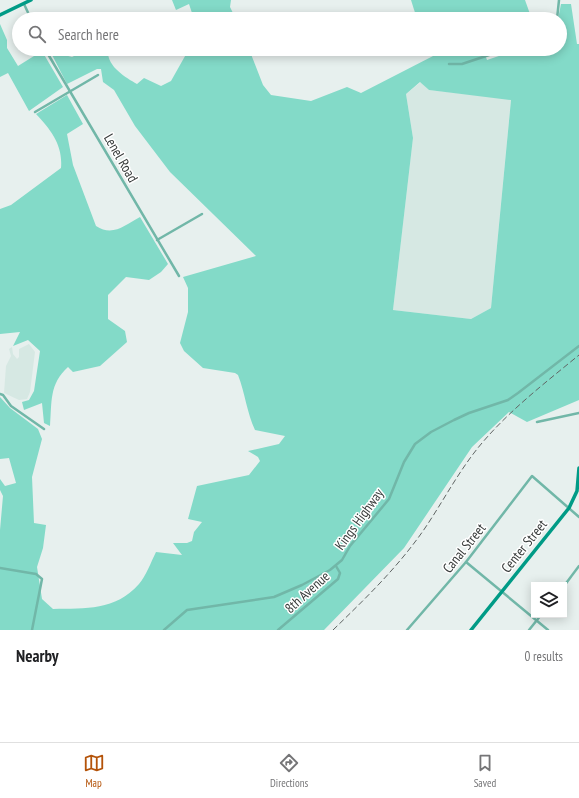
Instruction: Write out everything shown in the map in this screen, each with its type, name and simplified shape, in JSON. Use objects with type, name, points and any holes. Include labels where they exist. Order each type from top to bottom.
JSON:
[{"type":"main road","points":[[0,15],[31,0]]},
{"type":"main road","name":"Center Street","points":[[471,630],[569,508],[577,490],[579,468]]},
{"type":"street","points":[[558,12],[559,0]]},
{"type":"street","points":[[24,4],[27,12]]},
{"type":"street","name":"Lenel Road","points":[[49,56],[157,240],[180,276]]},
{"type":"street","points":[[449,64],[462,64],[486,56]]},
{"type":"street","points":[[35,112],[98,75]]},
{"type":"street","points":[[157,240],[202,214]]},
{"type":"street","name":"Kings Highway","points":[[164,630],[187,610],[274,597],[316,578],[336,566],[389,499],[407,457],[422,438],[469,413],[508,400],[535,382],[579,346]]},
{"type":"street","points":[[0,394],[3,395],[11,406],[44,429]]},
{"type":"street","points":[[537,422],[579,413]]},
{"type":"street","name":"Canal Street","points":[[407,630],[466,562],[532,476],[539,480],[569,508]]},
{"type":"street","points":[[569,508],[579,517]]},
{"type":"street","points":[[466,562],[548,630]]},
{"type":"street","name":"8th Avenue","points":[[278,630],[338,579],[340,573],[336,566]]},
{"type":"street","points":[[567,582],[579,566]]},
{"type":"street","points":[[0,568],[36,574],[41,577],[32,630]]},
{"type":"street","points":[[529,630],[539,618]]},
{"type":"shaded area","points":[[421,82],[429,90],[511,99],[491,308],[471,319],[393,310],[413,138],[406,94]]},
{"type":"shaded area","points":[[29,344],[35,352],[30,392],[27,399],[19,400],[4,393],[6,366],[11,356],[9,349],[12,347],[13,354],[17,359],[19,357],[19,349]]},
{"type":"green space","points":[[172,0],[231,0],[230,7],[232,12],[192,12],[189,4],[176,10]]},
{"type":"green space","points":[[411,0],[525,0],[529,12],[415,12]]},
{"type":"green space","points":[[561,4],[571,4],[577,44],[579,44],[579,400],[527,422],[509,412],[472,447],[404,548],[324,630],[0,630],[0,530],[3,496],[0,490],[0,479],[5,486],[16,483],[9,458],[0,459],[0,397],[10,408],[38,429],[42,439],[32,477],[34,523],[46,525],[43,548],[37,567],[42,599],[53,609],[88,608],[110,604],[130,593],[142,581],[156,552],[182,555],[173,543],[187,543],[192,541],[194,532],[202,522],[188,519],[197,486],[249,475],[260,461],[258,457],[248,451],[279,444],[285,436],[255,430],[238,375],[235,373],[203,368],[184,351],[180,343],[188,312],[188,288],[183,277],[256,256],[170,172],[135,126],[114,90],[103,82],[101,69],[97,69],[67,84],[53,56],[108,56],[113,66],[117,70],[137,84],[144,78],[161,86],[171,81],[185,56],[252,56],[263,85],[271,95],[311,101],[347,87],[361,93],[433,56],[486,56],[487,60],[499,56],[567,56],[567,12],[559,12]],"holes":[[[420,82],[429,90],[511,100],[491,308],[471,319],[393,310],[413,138],[406,94]]]},
{"type":"green space","points":[[0,24],[7,40],[7,48],[18,66],[34,56],[45,56],[63,87],[29,111],[8,73],[0,77]]},
{"type":"green space","points":[[67,95],[83,124],[67,134],[73,165],[96,226],[108,230],[119,229],[140,217],[168,264],[161,272],[149,280],[126,277],[108,295],[108,319],[125,331],[127,342],[100,366],[73,372],[68,367],[62,373],[54,387],[50,426],[44,423],[42,403],[24,410],[22,402],[29,400],[34,391],[40,351],[28,340],[13,346],[20,332],[0,334],[0,209],[11,205],[61,168],[60,152],[55,138],[36,114]]},
{"type":"railway","points":[[333,630],[380,583],[413,545],[451,486],[482,443],[516,408],[579,355]]}]
